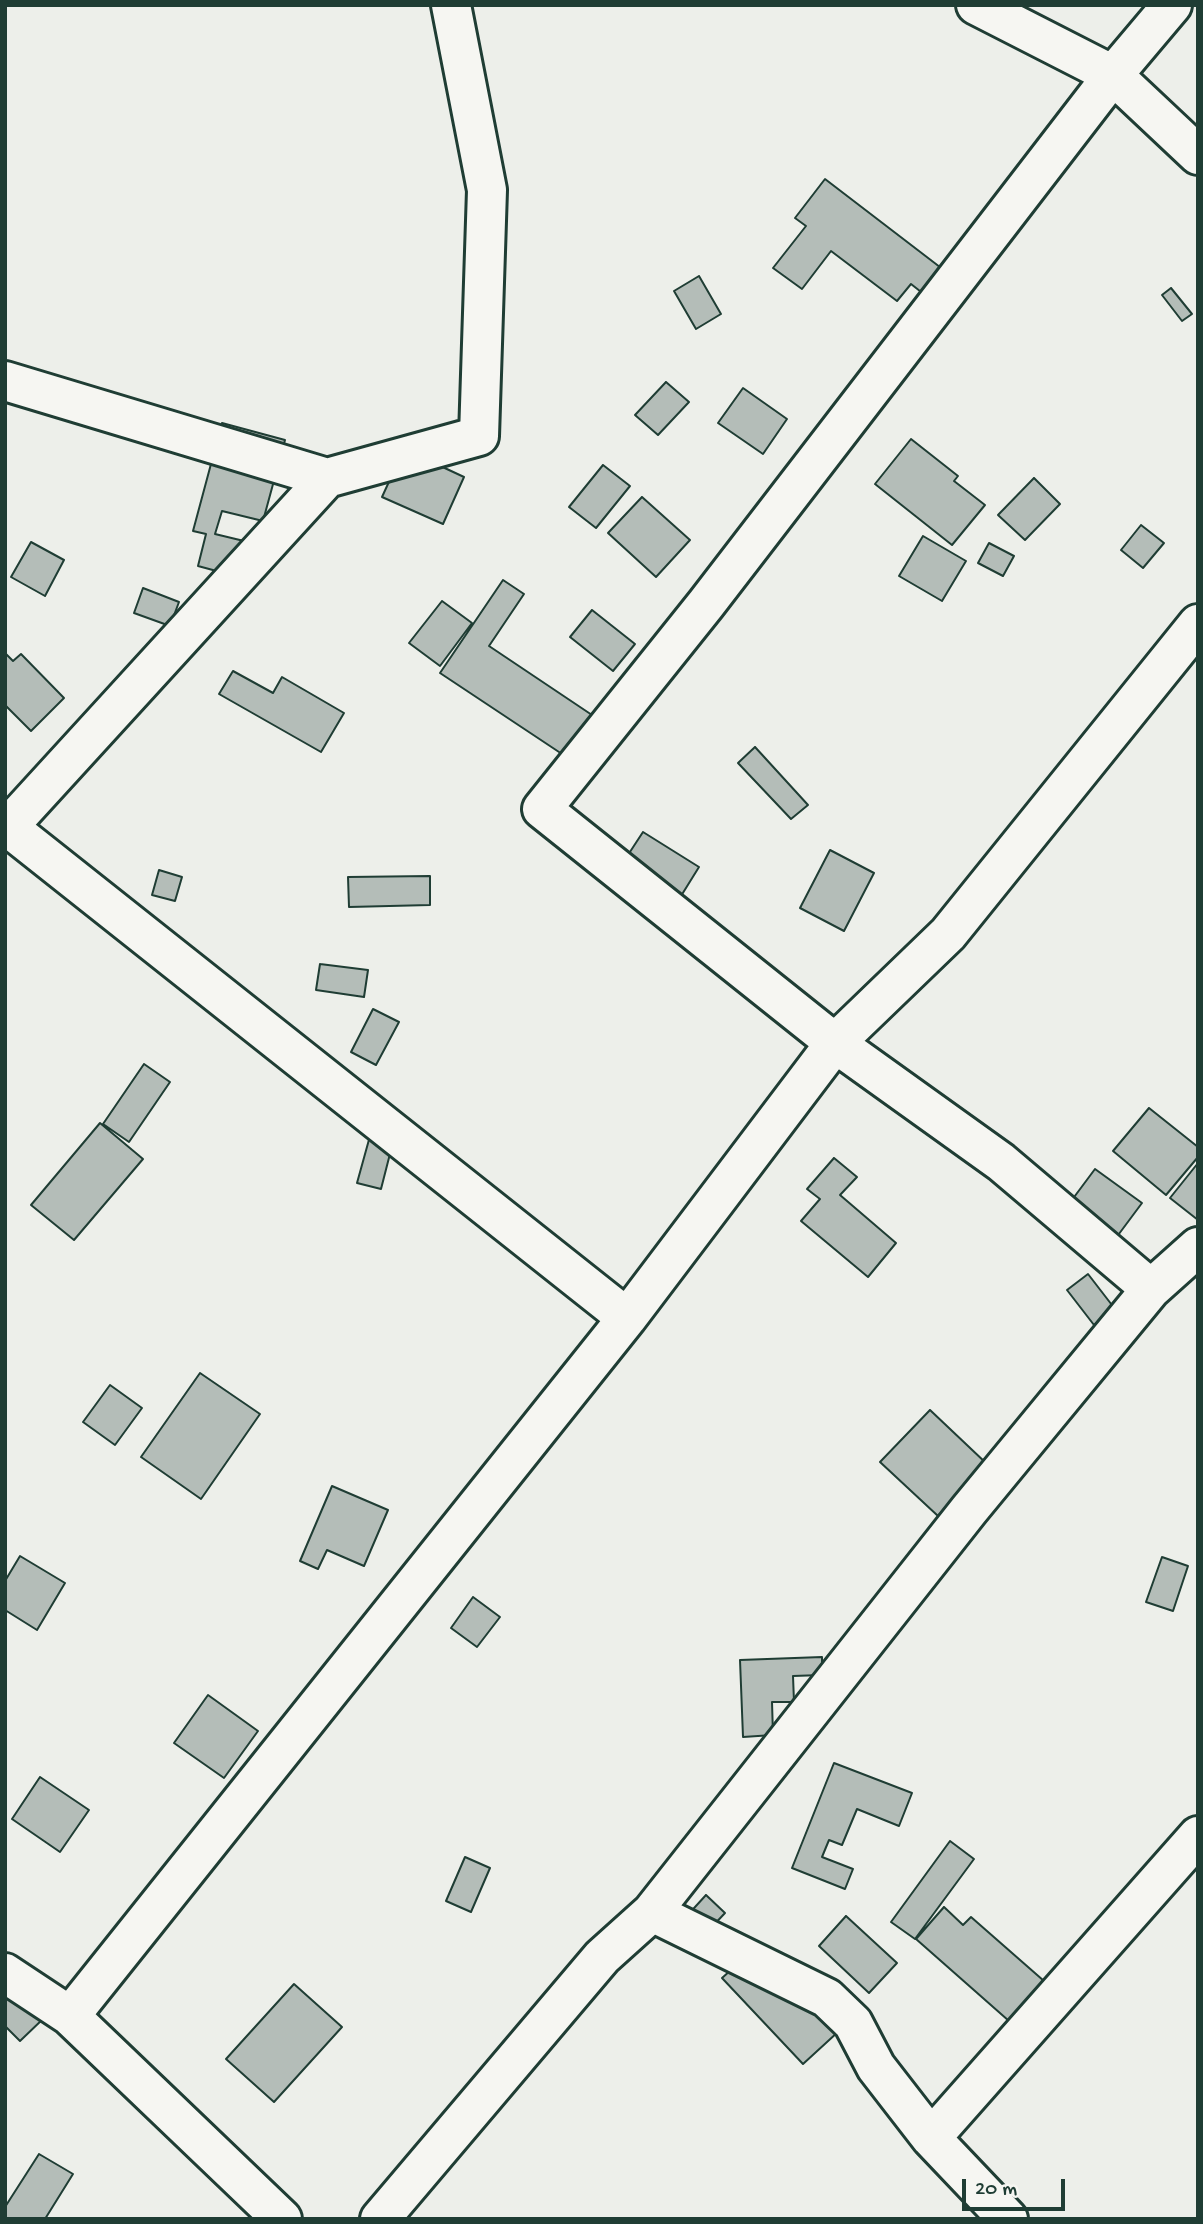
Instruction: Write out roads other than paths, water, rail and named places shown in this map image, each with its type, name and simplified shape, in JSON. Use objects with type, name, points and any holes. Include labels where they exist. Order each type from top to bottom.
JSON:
[{"type":"street","points":[[451,5],[487,190],[479,436],[327,478],[8,827],[627,1318]]},
{"type":"street","points":[[976,5],[1113,75],[1198,155]]},
{"type":"street","points":[[1151,1289],[1001,1162],[835,1043],[542,809],[706,604],[1113,75],[1172,5]]},
{"type":"street","points":[[5,381],[327,478]]},
{"type":"street","points":[[70,2016],[627,1318],[835,1043],[948,934],[1198,624]]},
{"type":"street","points":[[380,2219],[602,1957],[652,1912],[968,1510],[1151,1289],[1198,1247]]},
{"type":"street","points":[[931,2138],[1198,1836]]},
{"type":"street","points":[[652,1912],[827,1998],[853,2022],[876,2067],[931,2138],[1009,2219]]},
{"type":"street","points":[[5,1973],[70,2016],[282,2219]]}]
